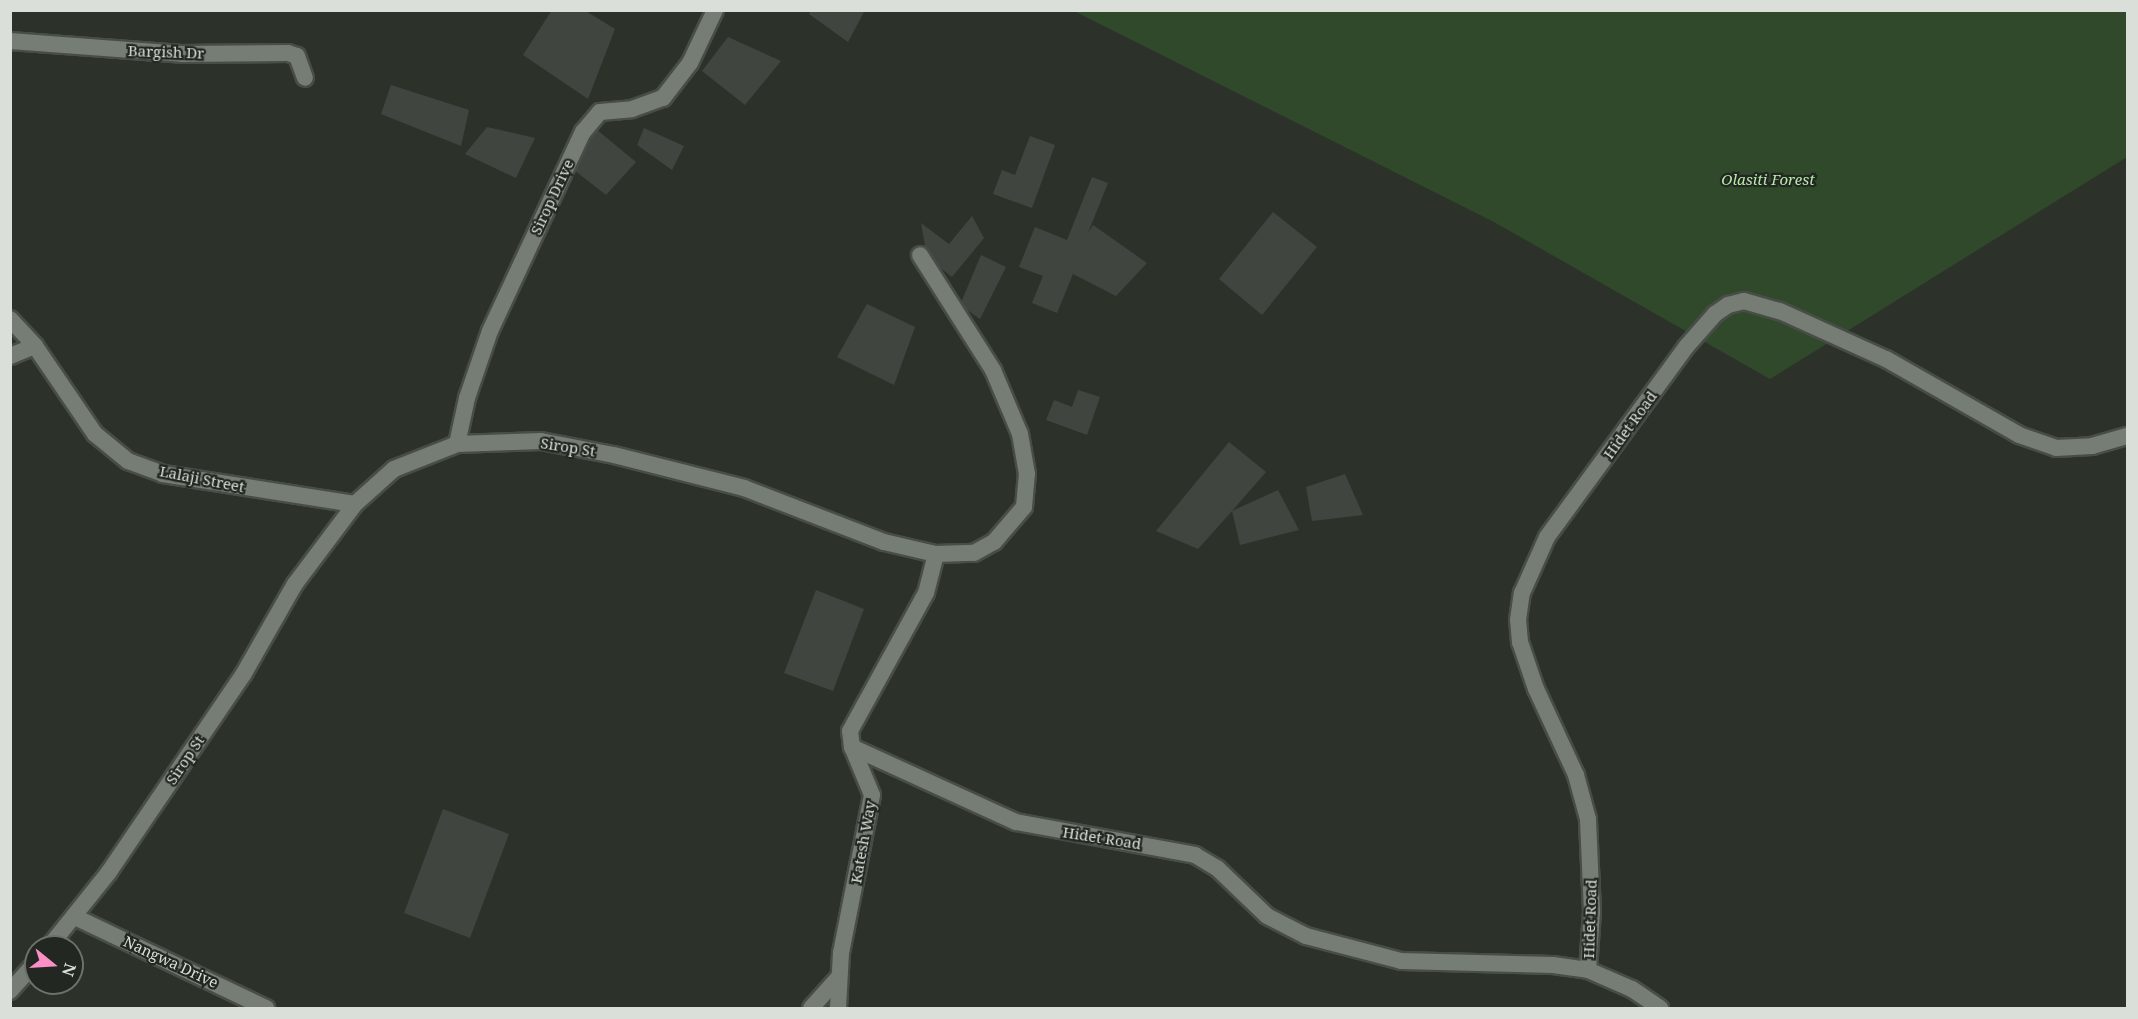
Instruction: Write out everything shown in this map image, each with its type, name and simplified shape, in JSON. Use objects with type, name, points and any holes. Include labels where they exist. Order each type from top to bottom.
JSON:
[{"type":"street","name":"Sirop Drive","points":[[457,444],[467,398],[490,330],[583,132],[600,112],[632,109],[663,98],[690,63],[715,10]]},
{"type":"street","name":"Bargish Dr","points":[[10,41],[182,54],[288,53],[297,56],[305,78]]},
{"type":"street","name":"Sirop St","points":[[59,935],[75,917],[243,675],[295,584],[355,504],[394,469],[457,444],[541,441],[614,455],[744,488],[884,542],[936,555],[974,553],[994,542],[1024,507],[1027,474],[1020,434],[993,370],[920,255]]},
{"type":"street","name":"Hidet Road","points":[[1588,970],[1592,912],[1588,819],[1576,775],[1536,689],[1520,642],[1518,620],[1522,593],[1547,537],[1686,347],[1715,314],[1728,304],[1744,301],[1780,311],[1886,359],[2019,435],[2056,448],[2092,446],[2127,436]]},
{"type":"street","name":"Lalaji Street","points":[[10,319],[35,346],[95,434],[128,461],[164,474],[355,504]]},
{"type":"street","points":[[10,356],[35,346]]},
{"type":"street","name":"Katesh Way","points":[[838,1008],[838,978],[872,795],[852,747],[850,731],[860,708],[926,593],[936,555]]},
{"type":"street","name":"Hidet Road","points":[[852,747],[1016,822],[1195,855],[1217,868],[1267,916],[1306,936],[1401,961],[1553,965],[1588,970],[1632,989],[1659,1008]]},
{"type":"street","name":"Nangwa Drive","points":[[75,917],[266,1008]]},
{"type":"street","points":[[10,991],[24,975]]},
{"type":"street","points":[[811,1008],[838,978]]},
{"type":"green space","name":"Olasiti Forest","points":[[1074,11],[2127,11],[2127,157],[1770,379],[1494,222]]},
{"type":"building","points":[[552,10],[584,10],[615,29],[588,99],[523,55]]},
{"type":"building","points":[[811,10],[865,10],[848,42],[809,14]]},
{"type":"building","points":[[728,37],[781,61],[745,105],[702,71]]},
{"type":"building","points":[[391,85],[469,110],[461,146],[381,114]]},
{"type":"building","points":[[487,127],[535,138],[516,178],[465,154]]},
{"type":"building","points":[[644,128],[684,146],[672,170],[637,145]]},
{"type":"building","points":[[596,129],[636,162],[606,195],[574,170]]},
{"type":"building","points":[[1030,136],[1055,145],[1032,208],[993,194],[1002,170],[1015,175]]},
{"type":"building","points":[[1092,177],[1108,183],[1088,233],[1093,225],[1147,263],[1116,296],[1073,274],[1057,313],[1032,303],[1043,276],[1019,267],[1035,227],[1067,240]]},
{"type":"building","points":[[1273,212],[1317,247],[1262,315],[1219,279]]},
{"type":"building","points":[[972,216],[984,238],[952,277],[927,257],[921,223],[949,244]]},
{"type":"building","points":[[981,255],[1006,267],[980,319],[960,305]]},
{"type":"building","points":[[867,304],[915,327],[894,385],[837,357]]},
{"type":"building","points":[[1078,390],[1100,397],[1087,435],[1046,420],[1054,400],[1072,407]]},
{"type":"building","points":[[1229,442],[1266,472],[1198,549],[1156,531]]},
{"type":"building","points":[[1345,474],[1363,515],[1312,521],[1306,487]]},
{"type":"building","points":[[1278,490],[1299,530],[1240,545],[1232,511]]},
{"type":"building","points":[[816,590],[864,609],[833,691],[784,673]]},
{"type":"building","points":[[443,809],[509,834],[470,938],[404,913]]}]
